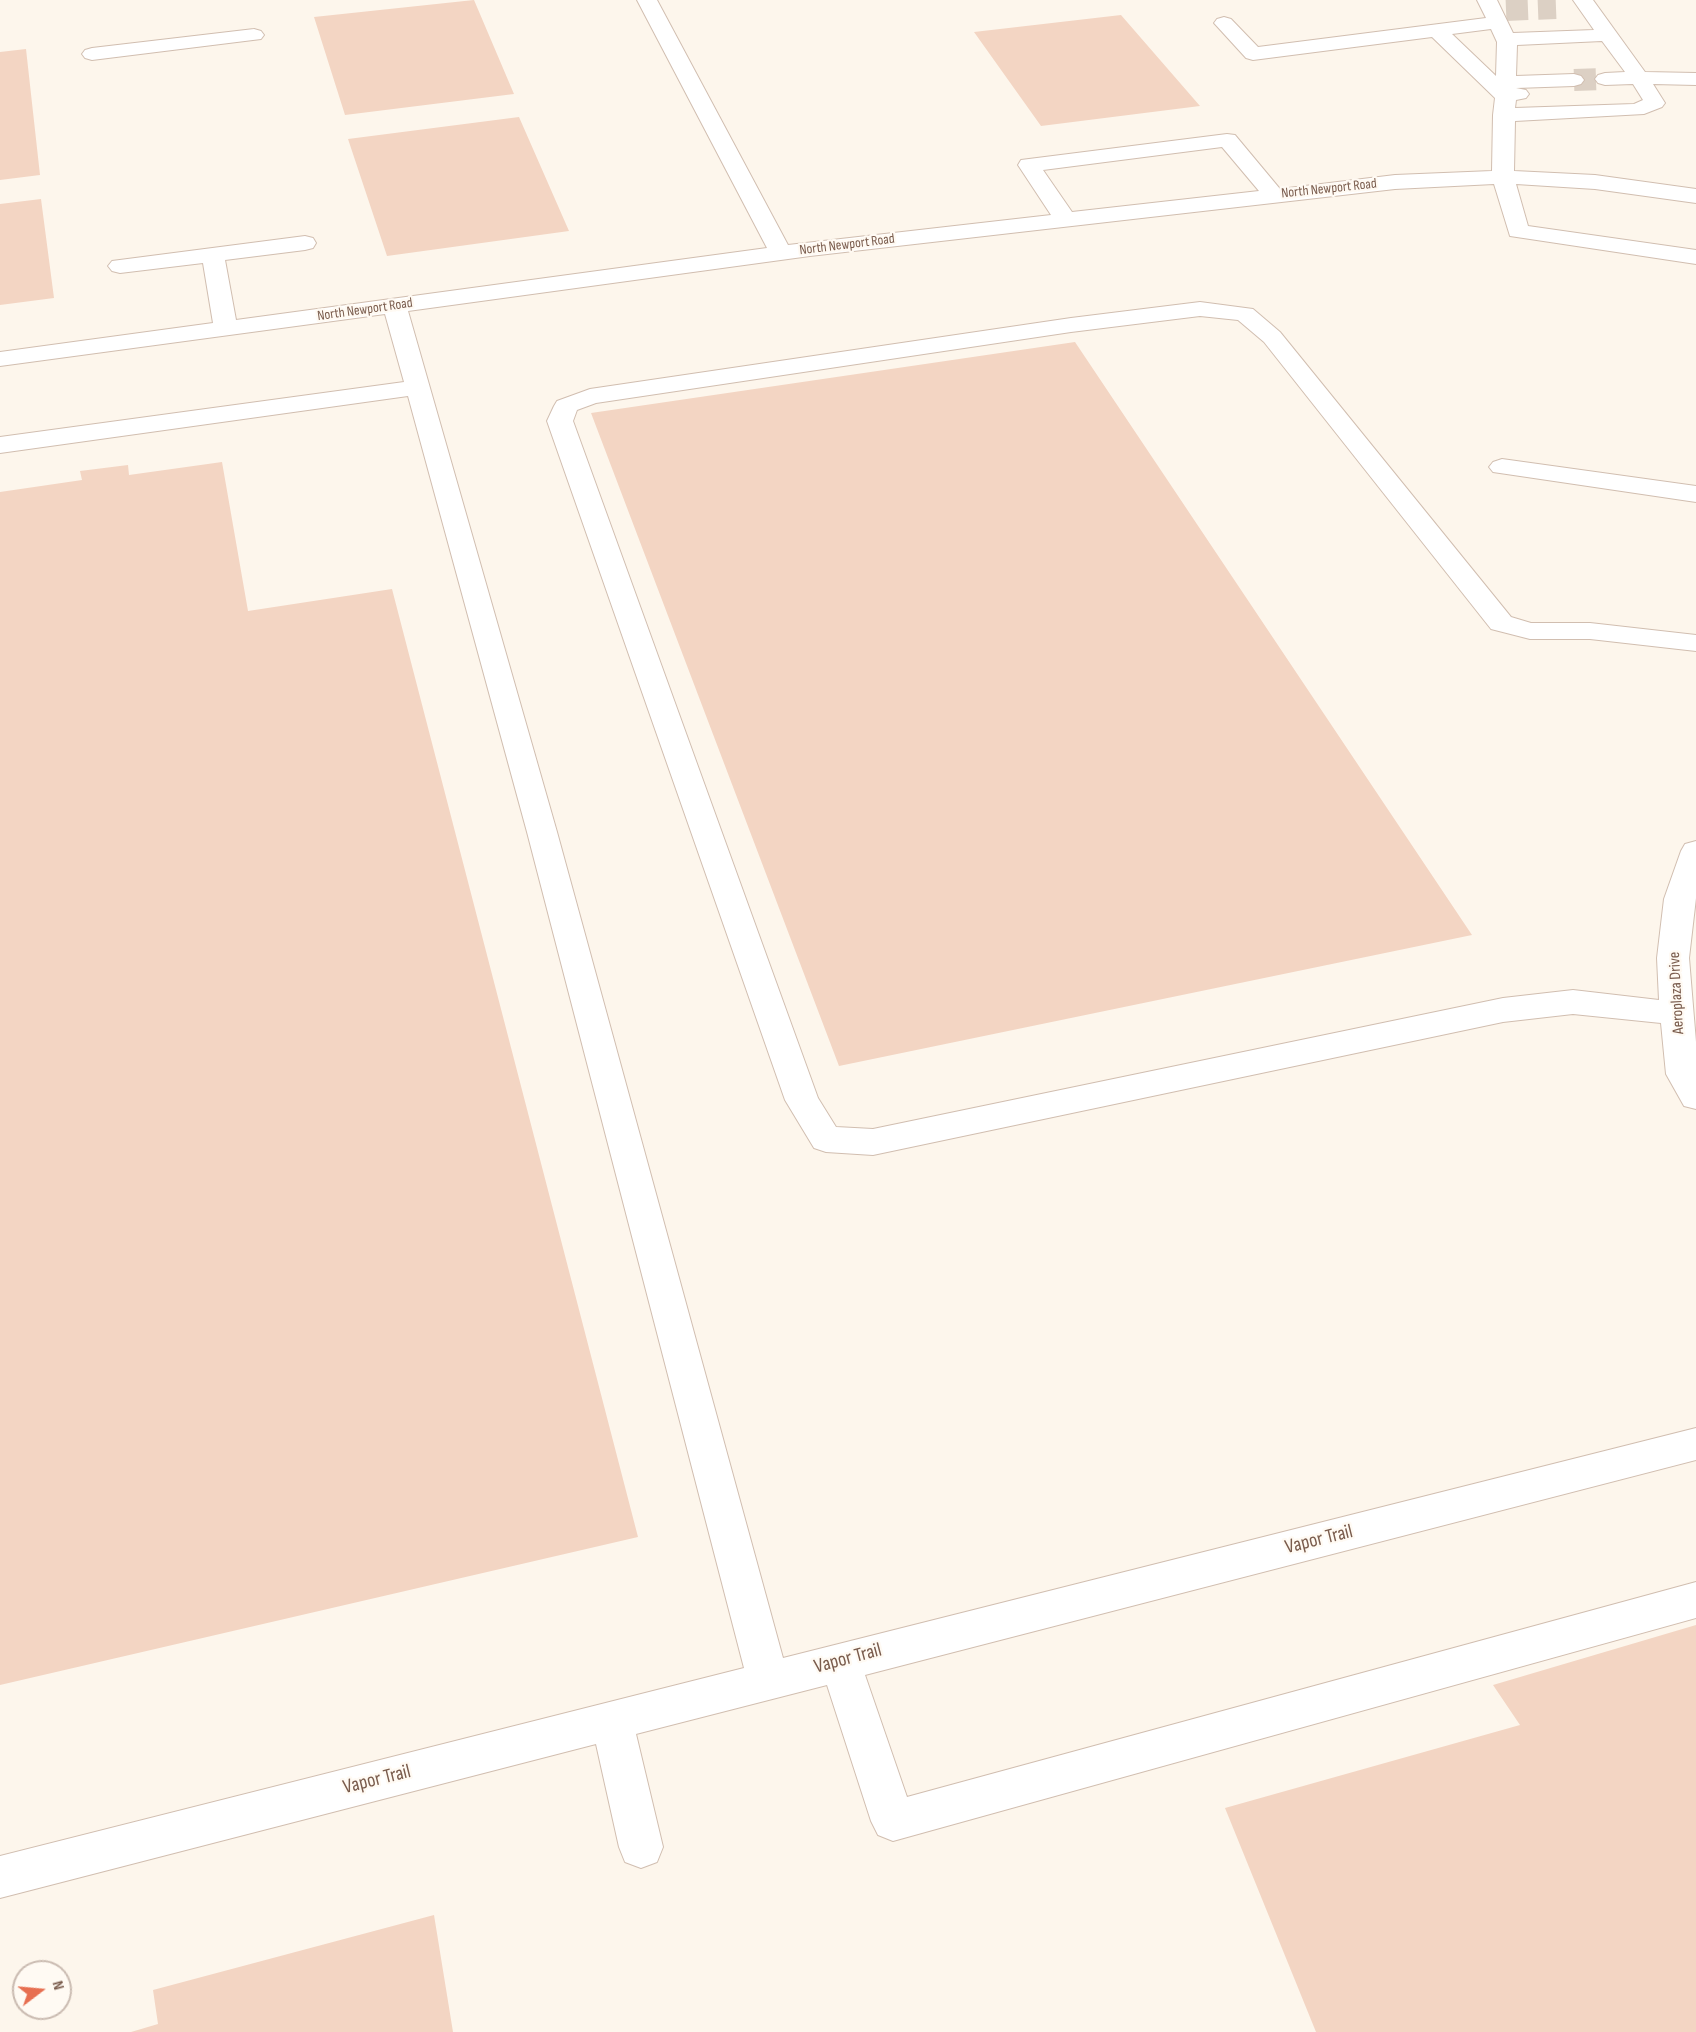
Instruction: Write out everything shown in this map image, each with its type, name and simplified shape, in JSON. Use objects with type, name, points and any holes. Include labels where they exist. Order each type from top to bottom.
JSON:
[{"type":"street","points":[[647,0],[782,253]]},
{"type":"street","points":[[1436,30],[1505,90],[1637,110],[1655,103],[1608,35],[1580,5]]},
{"type":"street","points":[[1224,23],[1254,54],[1436,30],[1498,16],[1608,35]]},
{"type":"street","points":[[1498,16],[1505,90],[1503,177],[1518,231],[1696,257]]},
{"type":"street","points":[[92,54],[254,35]]},
{"type":"street","points":[[1639,77],[1604,78],[1696,79]]},
{"type":"street","points":[[1505,90],[1574,79],[1505,90]]},
{"type":"street","points":[[1065,219],[1029,165],[1227,140],[1274,195]]},
{"type":"street","name":"North Newport Road","points":[[0,359],[782,253],[1395,182],[1503,177],[1595,182],[1696,196]]},
{"type":"street","points":[[120,266],[305,243]]},
{"type":"street","points":[[213,254],[226,329]]},
{"type":"street","points":[[395,306],[542,831],[768,1680]]},
{"type":"street","points":[[1676,1013],[1573,1002],[1503,1010],[873,1142],[826,1139],[802,1100],[560,421],[566,406],[590,396],[1047,329],[1200,309],[1245,314],[1272,337],[1501,622],[1530,631],[1590,631],[1696,643]]},
{"type":"street","points":[[0,445],[418,387]]},
{"type":"street","points":[[1502,467],[1696,494]]},
{"type":"street","name":"Aeroplaza Drive","points":[[1696,851],[1680,899],[1673,958],[1683,1074],[1696,1097]]},
{"type":"street","name":"Vapor Trail","points":[[0,1877],[1696,1444]]},
{"type":"street","points":[[840,1661],[893,1821],[1696,1600]]},
{"type":"street","points":[[612,1720],[641,1847]]},
{"type":"building","points":[[474,0],[514,94],[345,115],[314,17]]},
{"type":"building","points":[[1121,15],[1200,106],[1041,126],[974,32]]},
{"type":"building","points":[[26,49],[40,175],[0,180],[0,52]]},
{"type":"building","points":[[519,117],[569,231],[387,256],[348,139]]},
{"type":"building","points":[[41,199],[54,298],[0,305],[0,204]]},
{"type":"building","points":[[1075,342],[1472,935],[839,1066],[591,413]]},
{"type":"building","points":[[222,462],[248,611],[392,589],[638,1537],[0,1685],[0,492],[82,480],[80,471],[128,465],[129,475]]},
{"type":"building","points":[[1696,1625],[1696,2032],[1316,2032],[1225,1808],[1520,1725],[1493,1685]]},
{"type":"building","points":[[434,1915],[453,2032],[131,2032],[158,2024],[153,1990]]},
{"type":"tunnel","points":[[1506,10],[1556,8]]},
{"type":"tunnel","points":[[1574,80],[1605,79]]}]
